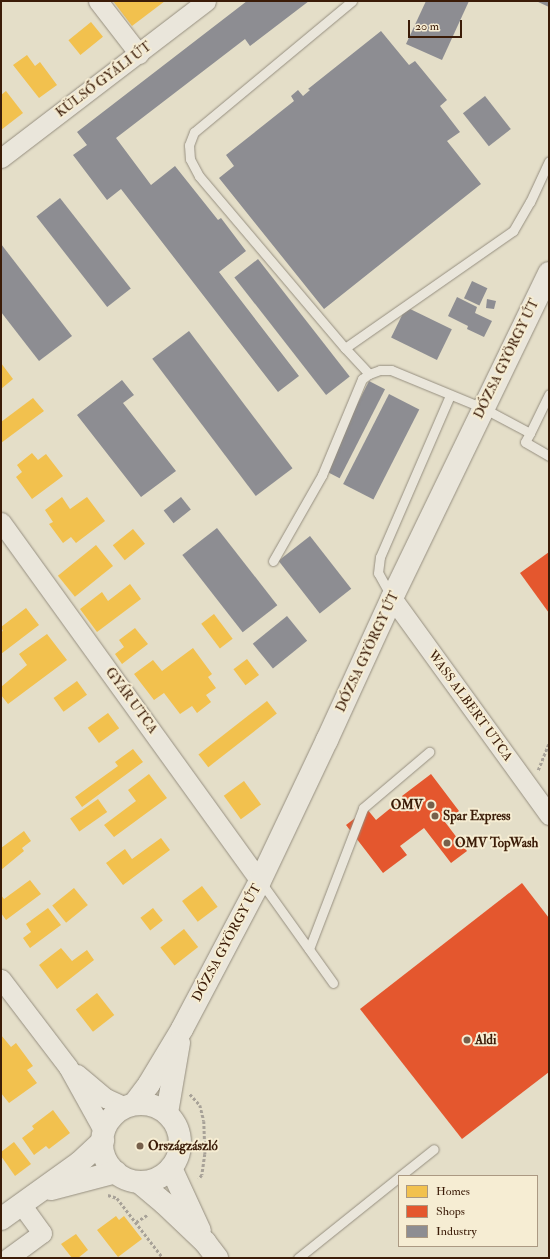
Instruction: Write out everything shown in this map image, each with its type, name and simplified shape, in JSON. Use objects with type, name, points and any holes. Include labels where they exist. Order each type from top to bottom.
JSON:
[{"type":"main road","name":"DÓZSA GYÖRGY ÚT","points":[[129,1106],[150,1084],[182,1029],[260,881],[392,598],[549,272]]},
{"type":"main road","name":"DÓZSA GYÖRGY ÚT","points":[[169,1102],[182,1029]]},
{"type":"main road","points":[[1,1219],[79,1163],[103,1137],[108,1122],[115,1114],[129,1106],[146,1104],[157,1107],[169,1102],[180,1140],[178,1158],[171,1168],[162,1176],[139,1182],[131,1180],[116,1172],[107,1161],[103,1137]]},
{"type":"main road","points":[[171,1168],[211,1250]]},
{"type":"main road","points":[[28,1199],[88,1178],[116,1172]]},
{"type":"main road","points":[[139,1182],[164,1203],[211,1250]]},
{"type":"street","points":[[98,1],[139,54]]},
{"type":"street","name":"KÜLSŐ GYÁLI ÚT","points":[[1,158],[139,54],[206,1]]},
{"type":"street","name":"GYÁR UTCA","points":[[1,522],[260,881]]},
{"type":"street","name":"WASS ALBERT UTCA","points":[[392,598],[549,815]]},
{"type":"street","points":[[1,979],[68,1067],[103,1137]]},
{"type":"street","points":[[68,1067],[106,1098],[129,1106]]},
{"type":"street","points":[[8,1258],[42,1233],[28,1199]]},
{"type":"lane","points":[[352,1],[194,132],[190,145],[190,159],[199,176],[345,348],[369,374]]},
{"type":"lane","points":[[345,348],[513,231],[530,202],[549,161]]},
{"type":"lane","points":[[273,561],[322,475],[362,380],[369,374],[380,370],[391,370],[483,408],[530,433]]},
{"type":"lane","points":[[392,598],[378,573],[380,557],[450,394]]},
{"type":"lane","points":[[549,394],[526,442],[549,456]]},
{"type":"lane","points":[[309,949],[363,808],[429,752]]},
{"type":"lane","points":[[260,881],[333,983]]},
{"type":"lane","points":[[401,1175],[434,1149]]},
{"type":"lane","points":[[298,1258],[398,1178]]},
{"type":"path","points":[[531,790],[549,743]]},
{"type":"path","points":[[169,1102],[192,1094],[200,1105],[204,1121],[205,1154],[202,1175],[196,1182],[183,1191]]},
{"type":"path","points":[[88,1178],[97,1193],[117,1198],[163,1258]]},
{"type":"path","points":[[136,1222],[164,1203]]},
{"type":"building: Homes","points":[[113,1],[165,1],[132,26]]},
{"type":"building: Homes","points":[[91,22],[103,37],[80,55],[68,40]]},
{"type":"building: Homes","points":[[27,55],[35,66],[40,62],[57,85],[39,98],[13,65]]},
{"type":"building: Homes","points":[[6,91],[23,113],[1,130],[1,95]]},
{"type":"building: Homes","points":[[1,363],[13,379],[1,389]]},
{"type":"building: Homes","points":[[33,398],[44,411],[1,443],[1,422]]},
{"type":"building: Homes","points":[[32,453],[38,460],[46,454],[63,476],[32,499],[16,477],[22,472],[17,465]]},
{"type":"building: Homes","points":[[62,497],[70,509],[87,497],[105,521],[76,543],[71,537],[63,543],[49,524],[53,522],[45,510]]},
{"type":"building: Homes","points":[[133,529],[145,544],[125,560],[113,545]]},
{"type":"building: Homes","points":[[96,545],[113,566],[75,597],[58,576]]},
{"type":"building: Homes","points":[[130,584],[141,599],[97,632],[80,609],[102,592],[108,601]]},
{"type":"building: Homes","points":[[26,608],[39,625],[1,654],[1,632],[3,631],[1,627]]},
{"type":"building: Homes","points":[[214,614],[233,639],[220,648],[201,624]]},
{"type":"building: Homes","points":[[135,628],[148,644],[122,664],[115,654],[124,647],[119,640]]},
{"type":"building: Homes","points":[[47,634],[67,660],[8,704],[1,695],[1,687],[27,665],[19,654]]},
{"type":"building: Homes","points":[[193,648],[212,674],[208,677],[216,688],[206,695],[211,702],[197,713],[192,706],[180,714],[164,693],[154,700],[134,674],[153,660],[162,671]]},
{"type":"building: Homes","points":[[247,659],[259,675],[245,685],[233,669]]},
{"type":"building: Homes","points":[[77,681],[87,695],[64,712],[54,698]]},
{"type":"building: Homes","points":[[267,701],[277,714],[208,767],[198,755]]},
{"type":"building: Homes","points":[[108,713],[119,728],[99,743],[88,728]]},
{"type":"building: Homes","points":[[133,749],[143,762],[82,807],[75,797],[118,766],[115,762]]},
{"type":"building: Homes","points":[[149,774],[167,798],[114,837],[104,825],[136,801],[128,790]]},
{"type":"building: Homes","points":[[244,781],[261,804],[241,819],[224,796]]},
{"type":"building: Homes","points":[[98,799],[107,812],[79,832],[70,819]]},
{"type":"building: Homes","points":[[24,831],[31,841],[22,848],[24,851],[1,870],[1,848]]},
{"type":"building: Homes","points":[[161,838],[170,850],[123,885],[106,863],[125,849],[132,859]]},
{"type":"building: Homes","points":[[30,880],[41,894],[6,920],[1,913],[1,895],[4,899]]},
{"type":"building: Homes","points":[[202,886],[218,907],[198,922],[182,901]]},
{"type":"building: Homes","points":[[74,888],[88,905],[66,923],[52,906]]},
{"type":"building: Homes","points":[[48,908],[61,925],[30,948],[23,938],[31,932],[26,924]]},
{"type":"building: Homes","points":[[153,908],[163,921],[150,930],[140,918]]},
{"type":"building: Homes","points":[[184,929],[198,947],[175,966],[160,947]]},
{"type":"building: Homes","points":[[61,948],[72,961],[87,950],[94,960],[57,989],[39,965]]},
{"type":"building: Homes","points":[[97,993],[114,1015],[93,1032],[76,1010]]},
{"type":"building: Homes","points":[[1,1035],[11,1047],[16,1043],[33,1066],[27,1070],[37,1083],[9,1103],[1,1093]]},
{"type":"building: Homes","points":[[53,1110],[70,1133],[49,1149],[46,1146],[34,1155],[22,1138],[34,1129],[32,1126]]},
{"type":"building: Homes","points":[[14,1142],[31,1164],[15,1176],[1,1156],[1,1152]]},
{"type":"building: Homes","points":[[116,1216],[119,1220],[124,1216],[142,1239],[118,1257],[97,1230]]},
{"type":"building: Homes","points":[[76,1234],[88,1250],[78,1258],[72,1258],[61,1244]]},
{"type":"building: Shops","points":[[549,552],[549,613],[520,573]]},
{"type":"building: Shops","points":[[431,774],[459,811],[445,822],[467,851],[451,863],[424,828],[400,846],[407,855],[383,873],[346,825],[367,809],[376,820],[403,798],[402,796]]},
{"type":"building: Shops","name":"Aldi","points":[[522,883],[549,918],[549,1072],[462,1139],[360,1009]]},
{"type":"building: Industry","points":[[247,1],[309,1],[250,46],[245,39],[116,138],[151,185],[175,166],[218,220],[221,218],[246,251],[219,272],[299,376],[278,392],[121,189],[107,200],[73,155],[87,145],[77,132]]},
{"type":"building: Industry","points":[[426,1],[469,1],[442,60],[406,44]]},
{"type":"building: Industry","points":[[536,1],[549,1],[549,7]]},
{"type":"building: Industry","points":[[381,31],[409,65],[415,61],[447,100],[440,106],[460,132],[447,141],[481,184],[324,309],[219,178],[234,166],[226,155],[294,101],[291,96],[298,90],[303,96],[310,90],[308,89]]},
{"type":"building: Industry","points":[[485,96],[511,129],[489,146],[463,113]]},
{"type":"building: Industry","points":[[60,198],[131,289],[107,307],[36,216]]},
{"type":"building: Industry","points":[[1,244],[72,336],[39,361],[1,312]]},
{"type":"building: Industry","points":[[258,259],[350,376],[326,395],[234,277]]},
{"type":"building: Industry","points":[[472,281],[487,288],[479,305],[464,298]]},
{"type":"building: Industry","points":[[457,297],[477,307],[475,313],[492,321],[484,337],[467,329],[468,326],[448,316]]},
{"type":"building: Industry","points":[[487,299],[496,301],[494,309],[486,308]]},
{"type":"building: Industry","points":[[406,307],[452,329],[437,360],[391,338]]},
{"type":"building: Industry","points":[[189,331],[293,468],[256,496],[152,359]]},
{"type":"building: Industry","points":[[122,380],[134,395],[123,403],[176,471],[141,497],[77,415]]},
{"type":"building: Industry","points":[[369,381],[385,389],[340,478],[324,470]]},
{"type":"building: Industry","points":[[389,394],[419,409],[373,499],[343,484]]},
{"type":"building: Industry","points":[[181,497],[191,510],[174,523],[164,511]]},
{"type":"building: Industry","points":[[217,528],[277,605],[243,632],[182,555]]},
{"type":"building: Industry","points":[[310,536],[351,589],[320,613],[278,561]]},
{"type":"building: Industry","points":[[287,616],[307,641],[273,669],[253,644]]},
{"type":"place","name":"OMV","points":[[431,805]]},
{"type":"place","name":"Spar Express","points":[[435,816]]},
{"type":"place","name":"OMV TopWash","points":[[447,843]]},
{"type":"place","name":"Aldi","points":[[467,1040]]},
{"type":"place","name":"Országzászló","points":[[140,1146]]}]
